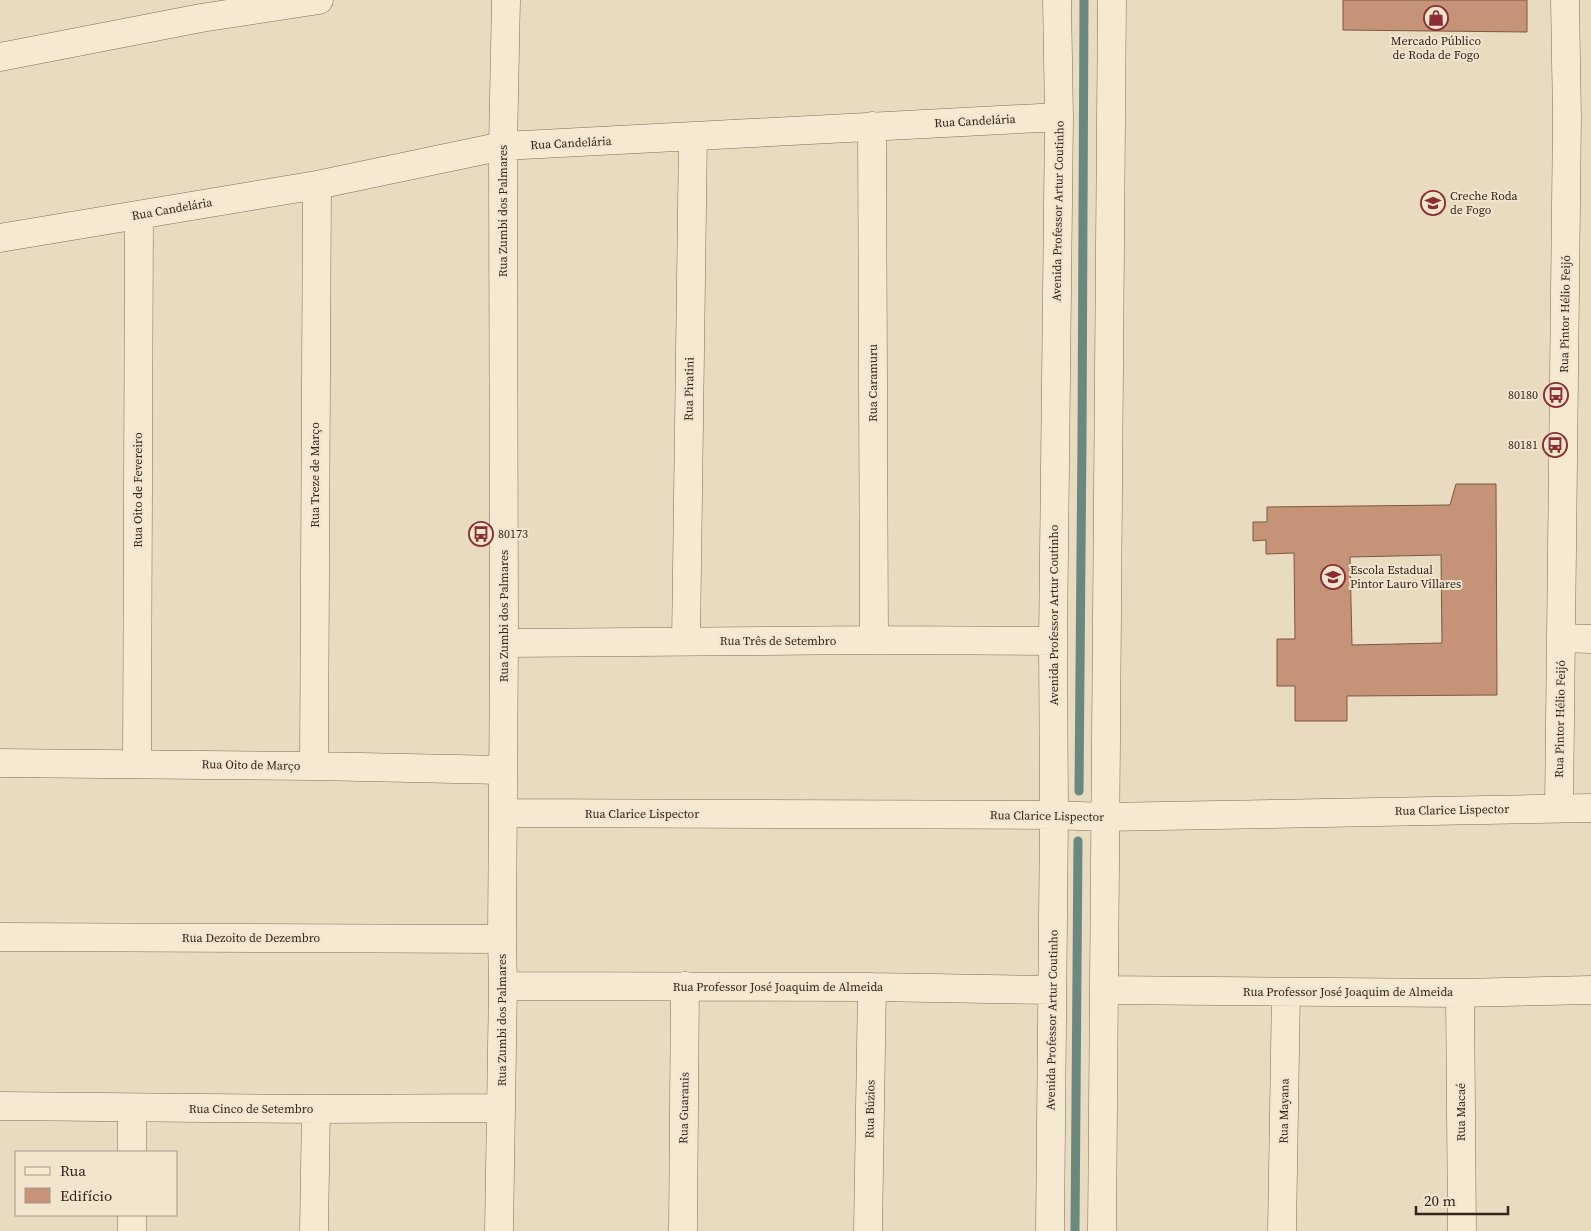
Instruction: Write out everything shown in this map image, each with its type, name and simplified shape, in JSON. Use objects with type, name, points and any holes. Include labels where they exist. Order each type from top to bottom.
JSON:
[{"type":"street","points":[[0,57],[201,18],[319,0]]},
{"type":"street","name":"Rua Zumbi dos Palmares","points":[[499,1231],[503,986],[503,146],[506,0]]},
{"type":"street","name":"Avenida Professor Artur Coutinho","points":[[1050,1231],[1054,815],[1053,641],[1060,116],[1057,0]]},
{"type":"street","points":[[1102,1231],[1112,0]]},
{"type":"street","name":"Rua Pintor Hélio Feijó","points":[[1559,808],[1562,638],[1579,118],[1565,0]]},
{"type":"street","name":"Rua Candelária","points":[[0,238],[317,185],[503,146],[1060,116]]},
{"type":"street","name":"Rua Caramuru","points":[[872,126],[874,640]]},
{"type":"street","name":"Rua Piratini","points":[[686,642],[693,136]]},
{"type":"street","name":"Rua Treze de Março","points":[[314,766],[317,185]]},
{"type":"street","name":"Rua Oito de Fevereiro","points":[[137,764],[139,215]]},
{"type":"street","points":[[1562,638],[1591,639]]},
{"type":"street","name":"Rua Três de Setembro","points":[[504,643],[874,640],[1053,641]]},
{"type":"street","name":"Rua Oito de Março","points":[[0,764],[314,766],[502,770]]},
{"type":"street","name":"Rua Clarice Lispector","points":[[503,813],[1054,815],[1105,817],[1591,808]]},
{"type":"street","name":"Rua Dezoito de Dezembro","points":[[0,937],[502,939]]},
{"type":"street","name":"Rua Professor José Joaquim de Almeida","points":[[503,986],[872,987],[1052,990]]},
{"type":"street","name":"Rua Guaranis","points":[[683,1231],[685,986]]},
{"type":"street","name":"Rua Búzios","points":[[868,1231],[872,987]]},
{"type":"street","name":"Rua Professor José Joaquim de Almeida","points":[[1104,990],[1460,993],[1591,990]]},
{"type":"street","name":"Rua Mayana","points":[[1282,1231],[1286,992]]},
{"type":"street","name":"Rua Macaé","points":[[1460,993],[1462,1231]]},
{"type":"street","name":"Rua Cinco de Setembro","points":[[0,1106],[316,1109],[501,1108]]},
{"type":"street","points":[[132,1108],[132,1151]]},
{"type":"street","points":[[314,1231],[316,1109]]},
{"type":"street","points":[[132,1216],[132,1231]]},
{"type":"building","name":"Mercado Público de Roda de Fogo","points":[[1343,0],[1527,0],[1527,32],[1343,30]]},
{"type":"building","points":[[1456,484],[1496,484],[1497,695],[1347,696],[1347,721],[1295,721],[1295,686],[1277,686],[1277,639],[1295,639],[1294,553],[1266,554],[1266,540],[1253,541],[1253,522],[1267,522],[1267,507],[1450,505]],"holes":[[[1441,555],[1442,643],[1352,645],[1350,557]]]},
{"type":"waterway","points":[[1079,791],[1084,0]]},
{"type":"waterway","points":[[1075,1231],[1078,841]]},
{"type":"place","name":"Mercado Público de Roda de Fogo","points":[[1436,18]]},
{"type":"place","name":"Creche Roda de Fogo","points":[[1433,203]]},
{"type":"place","name":"80180","points":[[1556,395]]},
{"type":"place","name":"80181","points":[[1555,445]]},
{"type":"place","name":"80173","points":[[481,534]]},
{"type":"place","name":"Escola Estadual Pintor Lauro Villares","points":[[1333,577]]}]
